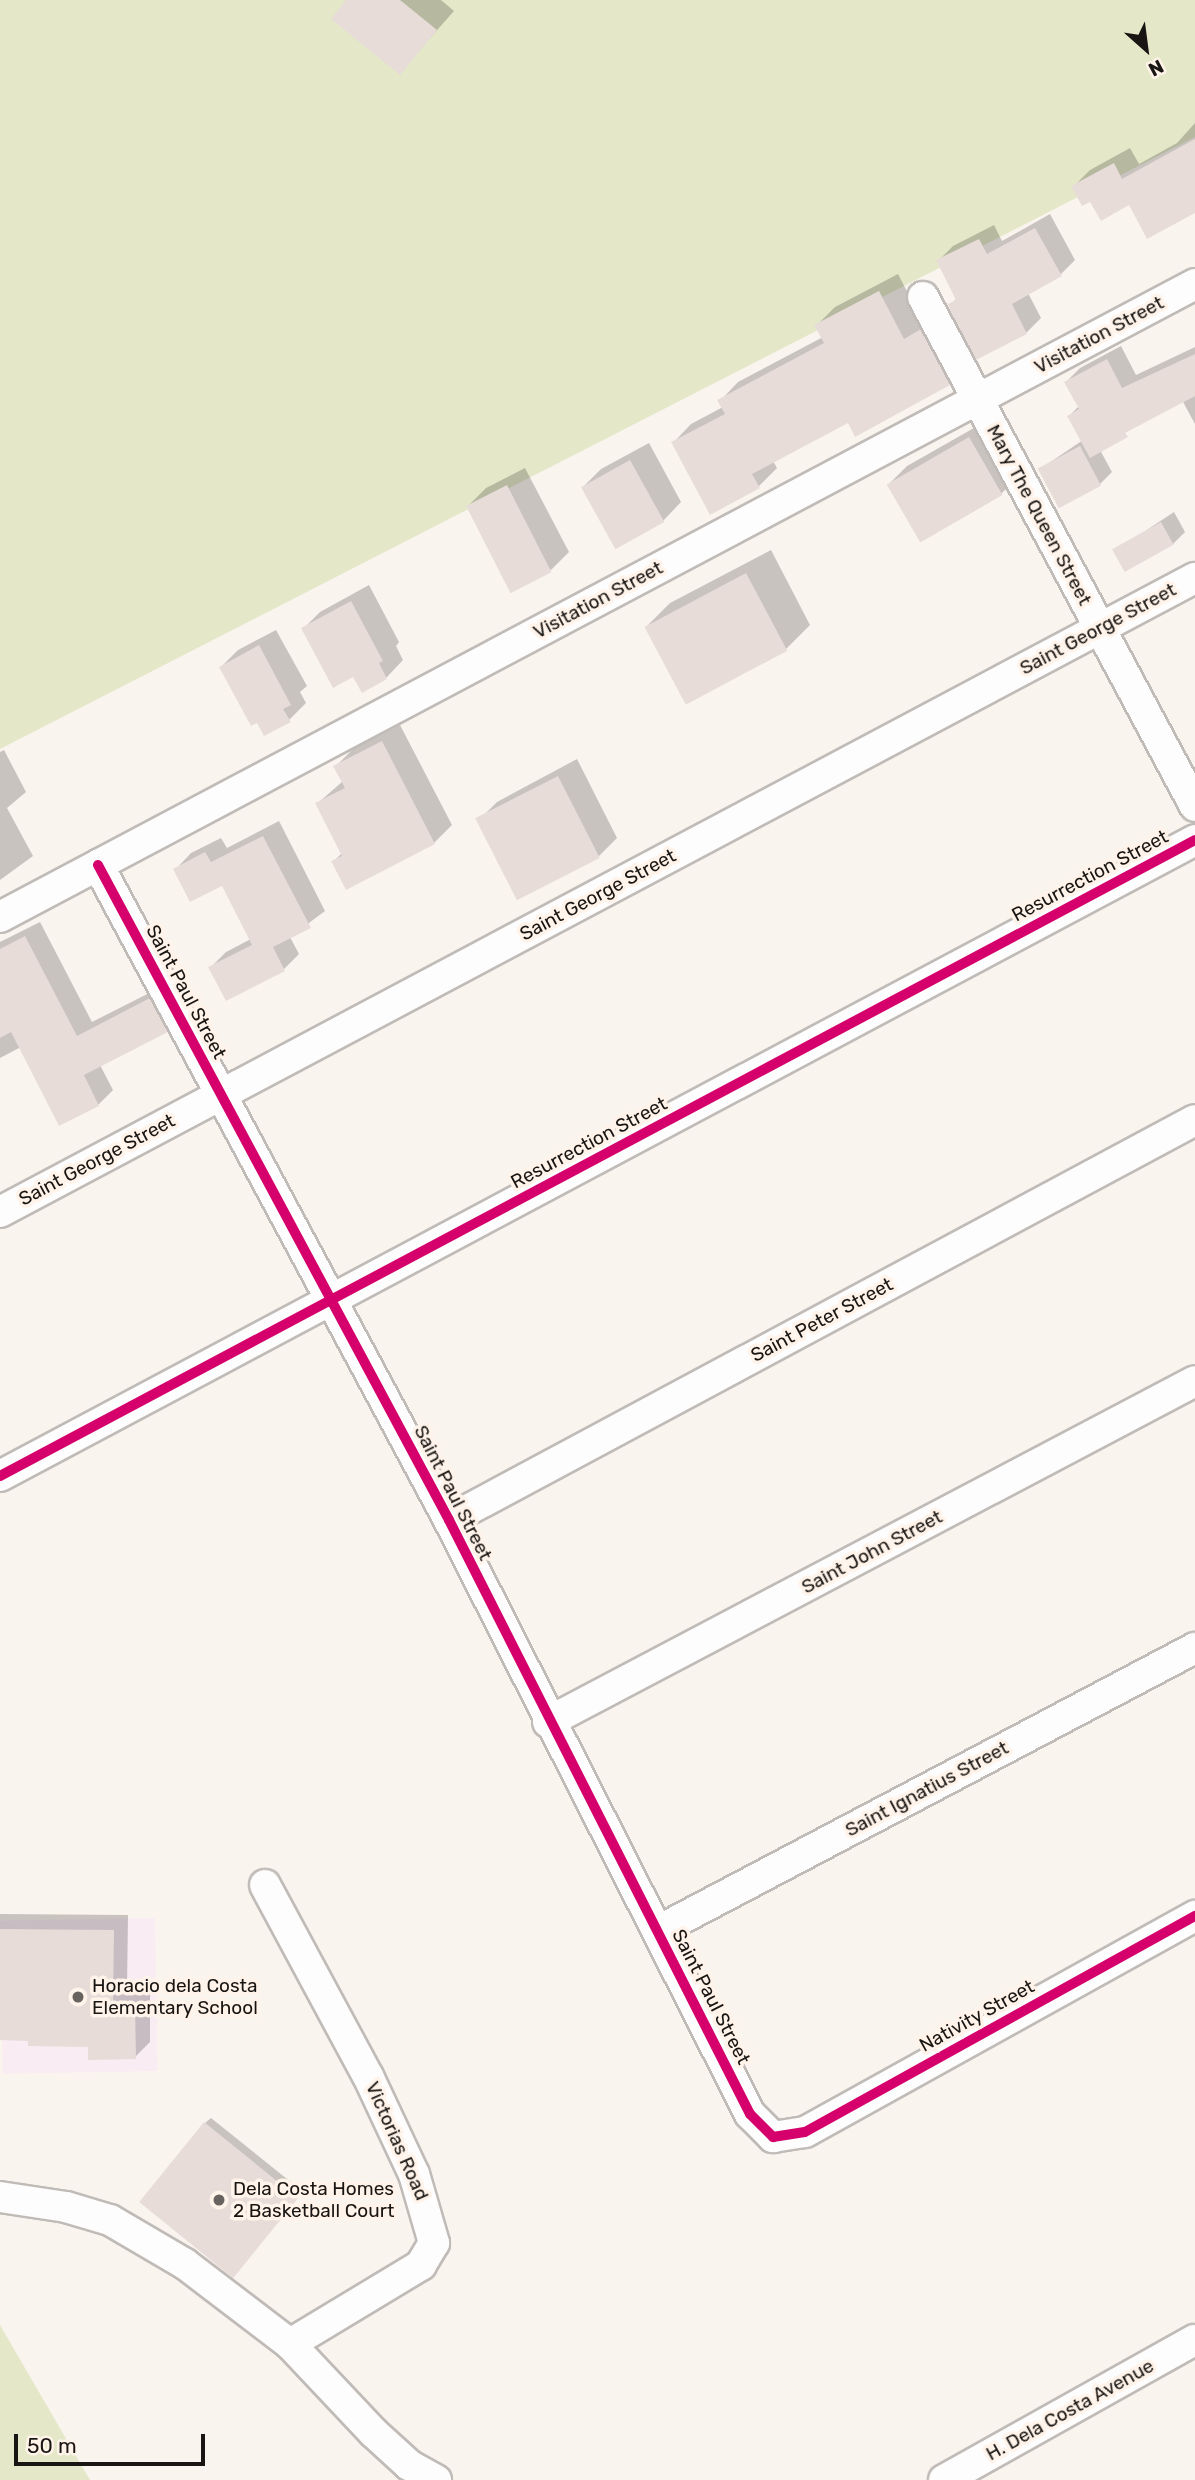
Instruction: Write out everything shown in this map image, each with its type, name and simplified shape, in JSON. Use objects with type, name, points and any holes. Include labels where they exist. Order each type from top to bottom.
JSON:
[{"type":"street","name":"Visitation Street","points":[[0,917],[1195,284]]},
{"type":"street","name":"Mary The Queen Street","points":[[923,297],[1195,806]]},
{"type":"street","name":"Saint George Street","points":[[0,1212],[1195,578]]},
{"type":"street","name":"Resurrection Street","points":[[0,1476],[1195,840]]},
{"type":"street","name":"Saint Paul Street","points":[[98,865],[449,1520],[548,1722],[750,2114],[773,2137]]},
{"type":"street","name":"Saint Peter Street","points":[[449,1520],[1195,1119]]},
{"type":"street","name":"Saint John Street","points":[[548,1722],[1195,1381]]},
{"type":"street","name":"Saint Ignatius Street","points":[[658,1931],[1195,1648]]},
{"type":"street","name":"Victorias Road","points":[[265,1885],[374,2088],[423,2198],[433,2243],[421,2265],[290,2344]]},
{"type":"street","name":"Nativity Street","points":[[773,2137],[805,2132],[1195,1916]]},
{"type":"street","points":[[0,2197],[66,2207],[110,2220],[185,2264],[290,2344],[374,2434],[409,2465],[436,2480]]},
{"type":"street","name":"H. Dela Costa Avenue","points":[[944,2480],[1195,2340]]},
{"type":"shaded area","name":"Horacio dela Costa Elementary School","points":[[155,1918],[158,2071],[3,2074],[0,1921]]},
{"type":"green space","points":[[0,0],[1195,0],[1195,137],[0,749]]},
{"type":"green space","points":[[0,2325],[90,2480],[0,2480]]},
{"type":"building","points":[[346,0],[400,0],[437,30],[400,75],[331,19]]},
{"type":"building","points":[[1195,139],[1195,213],[1147,239],[1129,205],[1101,221],[1090,202],[1082,206],[1071,186],[1114,163],[1122,179]]},
{"type":"building","points":[[1035,228],[1062,276],[1012,304],[1027,334],[976,360],[951,312],[948,304],[956,300],[936,260],[979,239],[987,254]]},
{"type":"building","points":[[879,291],[904,339],[921,329],[950,385],[855,437],[848,423],[752,474],[760,488],[710,515],[671,442],[725,414],[717,400],[824,343],[814,325]]},
{"type":"building","points":[[1195,354],[1195,396],[1125,433],[1128,437],[1090,458],[1067,416],[1079,409],[1064,382],[1107,359],[1122,388]]},
{"type":"building","points":[[969,437],[1002,495],[920,543],[887,484]]},
{"type":"building","points":[[1080,446],[1101,486],[1059,508],[1038,469]]},
{"type":"building","points":[[630,460],[664,522],[615,549],[581,487]]},
{"type":"building","points":[[507,485],[551,572],[511,593],[466,506]]},
{"type":"building","points":[[1161,522],[1174,545],[1125,572],[1112,549]]},
{"type":"building","points":[[746,573],[787,651],[686,705],[644,627]]},
{"type":"building","points":[[351,601],[383,661],[379,663],[387,679],[362,693],[353,677],[333,688],[301,628]]},
{"type":"building","points":[[259,645],[291,705],[283,709],[291,722],[264,736],[257,723],[251,726],[219,667]]},
{"type":"building","points":[[382,741],[435,844],[346,890],[331,861],[342,856],[315,803],[345,788],[333,766]]},
{"type":"building","points":[[558,776],[600,858],[517,900],[475,818]]},
{"type":"building","points":[[263,836],[311,928],[273,947],[285,971],[226,1001],[208,967],[252,945],[222,886],[190,902],[173,869],[205,852],[211,862]]},
{"type":"building","points":[[25,936],[77,1036],[150,998],[168,1032],[84,1075],[99,1106],[59,1126],[11,1032],[0,1038],[0,949]]},
{"type":"building","name":"Horacio dela Costa Elementary School","points":[[0,1929],[114,1930],[113,2004],[135,2003],[136,2059],[88,2060],[88,2047],[28,2046],[28,2041],[0,2040]]},
{"type":"building","name":"Dela Costa Homes 2 Basketball Court","points":[[204,2122],[298,2198],[233,2278],[139,2202]]},
{"type":"cycle path","points":[[0,1476],[1195,840]]},
{"type":"cycle path","points":[[98,865],[449,1520],[750,2114],[773,2137],[805,2132],[1195,1916]]},
{"type":"place","name":"Horacio dela Costa Elementary School","points":[[78,1997]]},
{"type":"place","name":"Dela Costa Homes 2 Basketball Court","points":[[219,2200]]}]
